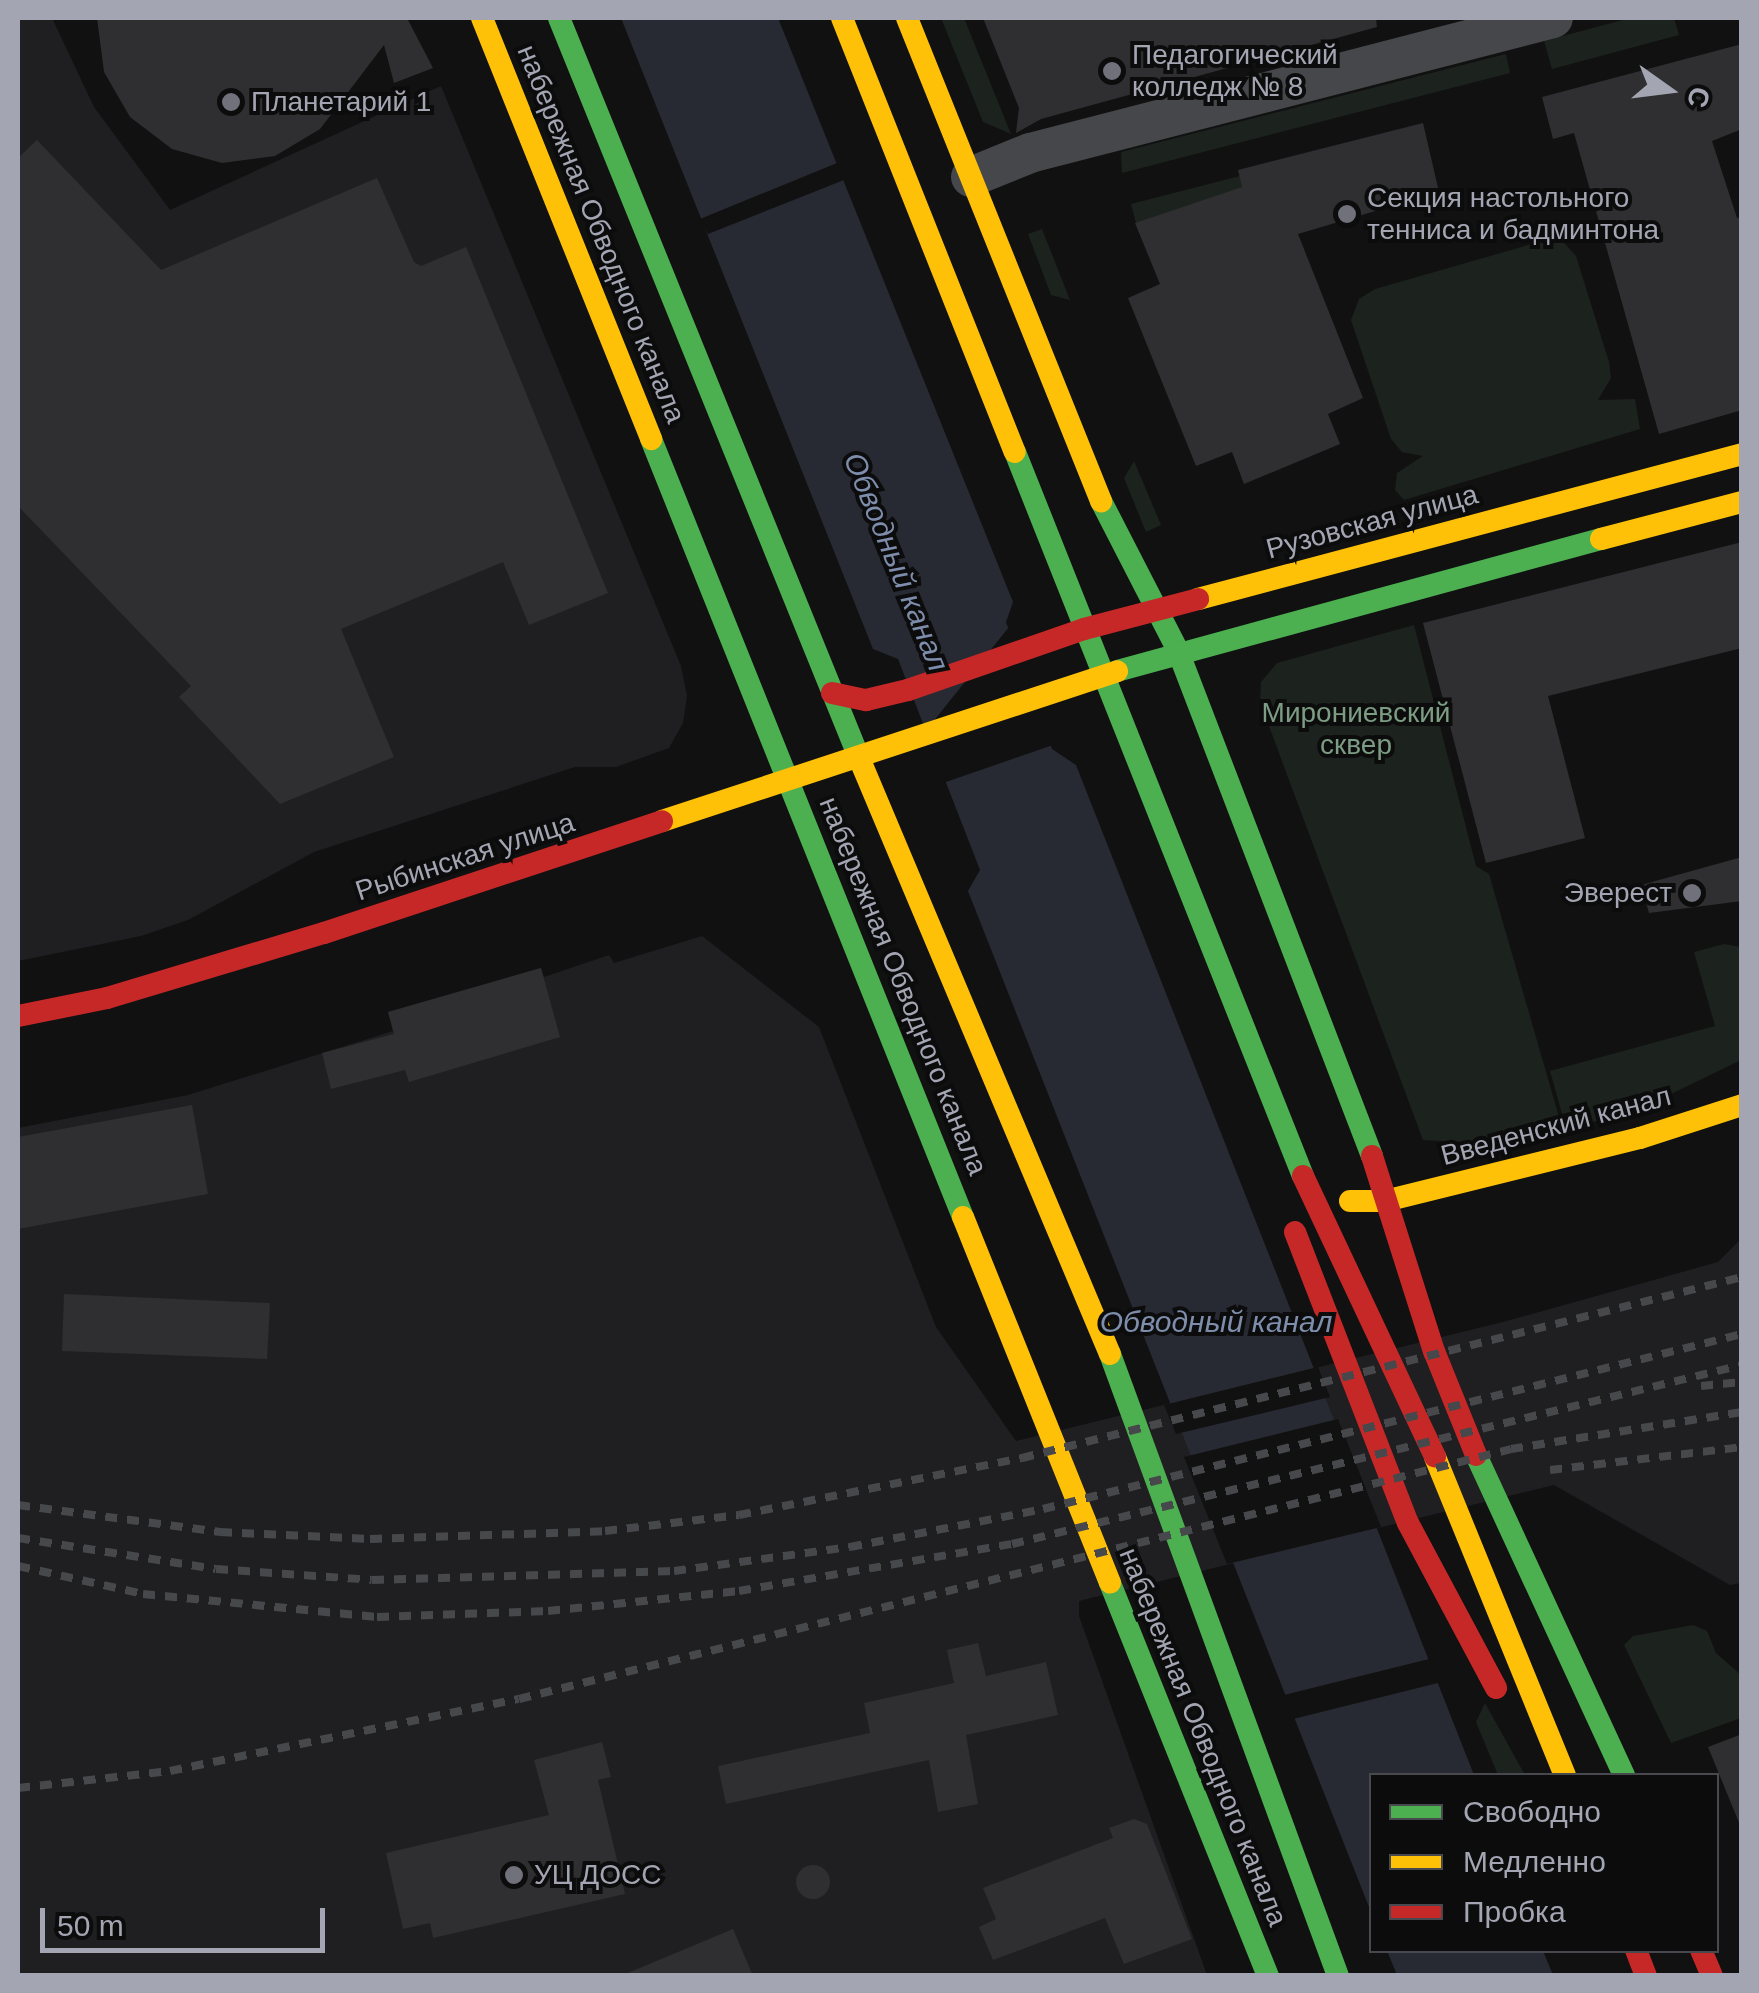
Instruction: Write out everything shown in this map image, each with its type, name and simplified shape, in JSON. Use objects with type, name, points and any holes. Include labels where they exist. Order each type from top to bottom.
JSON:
[{"type":"main road","name":"набережная Обводного канала","points":[[482,18],[788,782],[866,962],[1060,1466],[1210,1816],[1268,1976]]},
{"type":"main road","name":"набережная Обводного канала","points":[[559,18],[858,756],[1133,1408],[1338,1976]]},
{"type":"main road","points":[[842,18],[1309,1190],[1406,1387],[1563,1773]]},
{"type":"main road","points":[[907,18],[1151,613],[1178,651],[1385,1201],[1434,1351],[1495,1503],[1623,1773]]},
{"type":"main road","name":"Рузовская улица","points":[[832,693],[866,700],[908,690],[1084,629],[1742,454]]},
{"type":"main road","points":[[1102,674],[1742,502]]},
{"type":"main road","name":"Рыбинская улица","points":[[18,1016],[312,937],[788,782],[1102,674]]},
{"type":"main road","points":[[1241,1022],[1306,1122],[1344,1200],[1385,1201]]},
{"type":"main road","points":[[1241,1022],[1261,1138]]},
{"type":"main road","name":"Введенский канал","points":[[1385,1201],[1640,1138],[1742,1105]]},
{"type":"main road","points":[[1288,1213],[1408,1523],[1546,1773]]},
{"type":"street","points":[[971,177],[1030,153],[1553,18]]},
{"type":"shaded area","points":[[18,18],[52,18],[94,107],[170,210],[441,86],[681,666],[687,696],[683,723],[669,748],[616,767],[575,767],[314,852],[188,920],[141,936],[18,961]]},
{"type":"shaded area","points":[[702,936],[819,1027],[936,1327],[1016,1441],[1503,1322],[1718,1262],[1741,1239],[1741,1583],[1730,1585],[1554,1485],[1079,1601],[1079,1616],[1207,1975],[18,1976],[18,1128],[188,1095],[393,1031],[388,1012],[540,968],[544,977],[609,955],[614,963]]},
{"type":"green space","points":[[941,18],[964,18],[1011,134],[983,122]]},
{"type":"green space","points":[[1630,18],[1674,18],[1679,35],[1552,69],[1544,41]]},
{"type":"green space","points":[[1506,54],[1510,73],[1122,173],[1121,152]]},
{"type":"green space","points":[[1240,176],[1243,187],[1136,223],[1131,204]]},
{"type":"green space","points":[[1042,229],[1070,300],[1051,295],[1028,234]]},
{"type":"green space","points":[[1546,240],[1564,243],[1576,256],[1609,362],[1611,378],[1598,400],[1635,399],[1640,429],[1404,500],[1395,490],[1397,473],[1423,456],[1402,452],[1391,439],[1351,320],[1359,299],[1375,289]]},
{"type":"green space","points":[[1134,461],[1161,525],[1146,532],[1124,478]]},
{"type":"green space","name":"Мирониевский сквер","points":[[1414,625],[1476,866],[1489,874],[1561,1124],[1480,1143],[1423,1140],[1260,702],[1261,682],[1277,663]]},
{"type":"green space","points":[[1724,944],[1741,947],[1741,1060],[1634,1112],[1566,1128],[1550,1071],[1715,1026],[1694,952]]},
{"type":"green space","points":[[1693,1625],[1707,1631],[1716,1653],[1741,1675],[1741,1718],[1671,1743],[1624,1645],[1633,1636]]},
{"type":"green space","points":[[1485,1703],[1524,1773],[1497,1773],[1476,1722]]},
{"type":"water","name":"Обводный канал","points":[[621,18],[778,18],[1013,602],[1006,622],[1052,749],[1076,765],[1473,1773],[1369,1773],[1369,1907],[968,891],[980,870],[898,659],[873,649]]},
{"type":"water","points":[[1388,1953],[1544,1953],[1553,1975],[1397,1975]]},
{"type":"pier","points":[[837,163],[844,180],[708,234],[700,219]]},
{"type":"pier","points":[[1009,627],[1053,745],[943,783],[924,733]]},
{"type":"pier","points":[[1318,1367],[1330,1397],[1176,1434],[1164,1405]]},
{"type":"pier","points":[[1338,1419],[1381,1527],[1227,1564],[1184,1457]]},
{"type":"pier","points":[[1433,1658],[1442,1682],[1289,1720],[1280,1696]]},
{"type":"building","name":"Планетарий 1","points":[[97,18],[407,18],[433,68],[394,83],[384,45],[320,129],[275,156],[222,163],[172,149],[130,117],[104,72]]},
{"type":"building","name":"Педагогический колледж № 8","points":[[983,18],[1376,18],[1377,27],[1041,119],[1016,133],[1019,108]]},
{"type":"building","points":[[1742,44],[1742,129],[1712,141],[1737,218],[1742,217],[1742,410],[1659,434],[1574,133],[1553,139],[1542,97]]},
{"type":"building","points":[[1423,123],[1439,192],[1298,234],[1363,398],[1328,414],[1340,444],[1244,484],[1232,452],[1196,466],[1128,298],[1160,284],[1135,223],[1242,187],[1238,170]]},
{"type":"building","points":[[37,140],[161,270],[377,178],[414,262],[421,266],[466,247],[608,593],[529,625],[503,562],[341,629],[394,757],[280,804],[179,697],[191,686],[18,506],[18,158]]},
{"type":"building","points":[[1742,542],[1742,648],[1548,696],[1585,838],[1486,863],[1423,623]]},
{"type":"building","name":"Эверест","points":[[1742,857],[1742,901],[1649,913],[1641,885]]},
{"type":"building","points":[[541,968],[560,1037],[409,1082],[405,1070],[331,1089],[322,1053],[394,1034],[388,1012]]},
{"type":"building","points":[[192,1105],[208,1194],[18,1229],[18,1137]]},
{"type":"building","points":[[64,1294],[270,1303],[267,1359],[62,1351]]},
{"type":"building","points":[[978,1643],[986,1676],[1046,1662],[1058,1715],[966,1735],[978,1804],[938,1812],[929,1760],[726,1804],[718,1766],[870,1733],[864,1703],[954,1683],[947,1650]]},
{"type":"building","points":[[1742,1734],[1742,1825],[1740,1825],[1708,1747]]},
{"type":"building","points":[[602,1742],[611,1777],[598,1780],[625,1894],[433,1938],[430,1923],[403,1929],[386,1853],[549,1815],[534,1760]]},
{"type":"building","points":[[1134,1819],[1147,1824],[1192,1939],[1124,1964],[1105,1918],[993,1960],[979,1927],[996,1919],[983,1888],[1113,1838],[1109,1828]]},
{"type":"building","points":[[813,1865],[825,1870],[830,1882],[825,1894],[813,1899],[801,1894],[796,1882],[801,1870]]},
{"type":"building","points":[[733,1929],[753,1976],[623,1975]]},
{"type":"railway","points":[[18,1505],[220,1532],[370,1539],[605,1531],[739,1515],[1022,1458],[1742,1277]]},
{"type":"railway","points":[[18,1538],[216,1569],[372,1580],[674,1571],[850,1547],[1043,1509],[1742,1334]]},
{"type":"railway","points":[[18,1566],[143,1594],[377,1617],[548,1611],[739,1591],[1012,1544],[1742,1365]]},
{"type":"railway","points":[[1701,1386],[1742,1382]]},
{"type":"railway","points":[[18,1788],[170,1771],[519,1699],[1511,1449],[1742,1412]]},
{"type":"railway","points":[[1550,1470],[1742,1447]]},
{"type":"traffic: fast","points":[[559,18],[862,765]]},
{"type":"traffic: fast","points":[[651,439],[963,1217]]},
{"type":"traffic: fast","points":[[1015,452],[1303,1176]]},
{"type":"traffic: fast","points":[[1101,501],[1178,651],[1372,1156]]},
{"type":"traffic: fast","points":[[1117,671],[1601,539]]},
{"type":"traffic: fast","points":[[1110,1354],[1338,1976]]},
{"type":"traffic: fast","points":[[1476,1455],[1623,1773]]},
{"type":"traffic: fast","points":[[1110,1583],[1268,1976]]},
{"type":"traffic: slow","points":[[482,18],[651,439]]},
{"type":"traffic: slow","points":[[842,18],[1015,452]]},
{"type":"traffic: slow","points":[[907,18],[1101,501]]},
{"type":"traffic: slow","points":[[1198,599],[1742,454]]},
{"type":"traffic: slow","points":[[1601,539],[1742,502]]},
{"type":"traffic: slow","points":[[662,821],[1117,671]]},
{"type":"traffic: slow","points":[[862,765],[1110,1354]]},
{"type":"traffic: slow","points":[[1350,1201],[1385,1201],[1640,1138],[1742,1105]]},
{"type":"traffic: slow","points":[[963,1217],[1110,1583]]},
{"type":"traffic: slow","points":[[1435,1457],[1564,1773]]},
{"type":"traffic: jam","points":[[832,693],[866,700],[908,690],[1084,629],[1198,599]]},
{"type":"traffic: jam","points":[[18,1016],[107,998],[324,933],[662,821]]},
{"type":"traffic: jam","points":[[1372,1156],[1434,1351],[1476,1455]]},
{"type":"traffic: jam","points":[[1303,1176],[1435,1457]]},
{"type":"traffic: jam","points":[[1295,1232],[1408,1523],[1496,1688]]},
{"type":"traffic: jam","points":[[1637,1953],[1646,1976]]},
{"type":"traffic: jam","points":[[1702,1953],[1712,1976]]},
{"type":"place","name":"Педагогический колледж № 8","points":[[1112,71]]},
{"type":"place","name":"Планетарий 1","points":[[231,102]]},
{"type":"place","name":"Секция настольного тенниса и бадминтона","points":[[1347,214]]},
{"type":"place","name":"Эверест","points":[[1692,893]]},
{"type":"place","name":"УЦ ДОСС","points":[[514,1875]]}]
